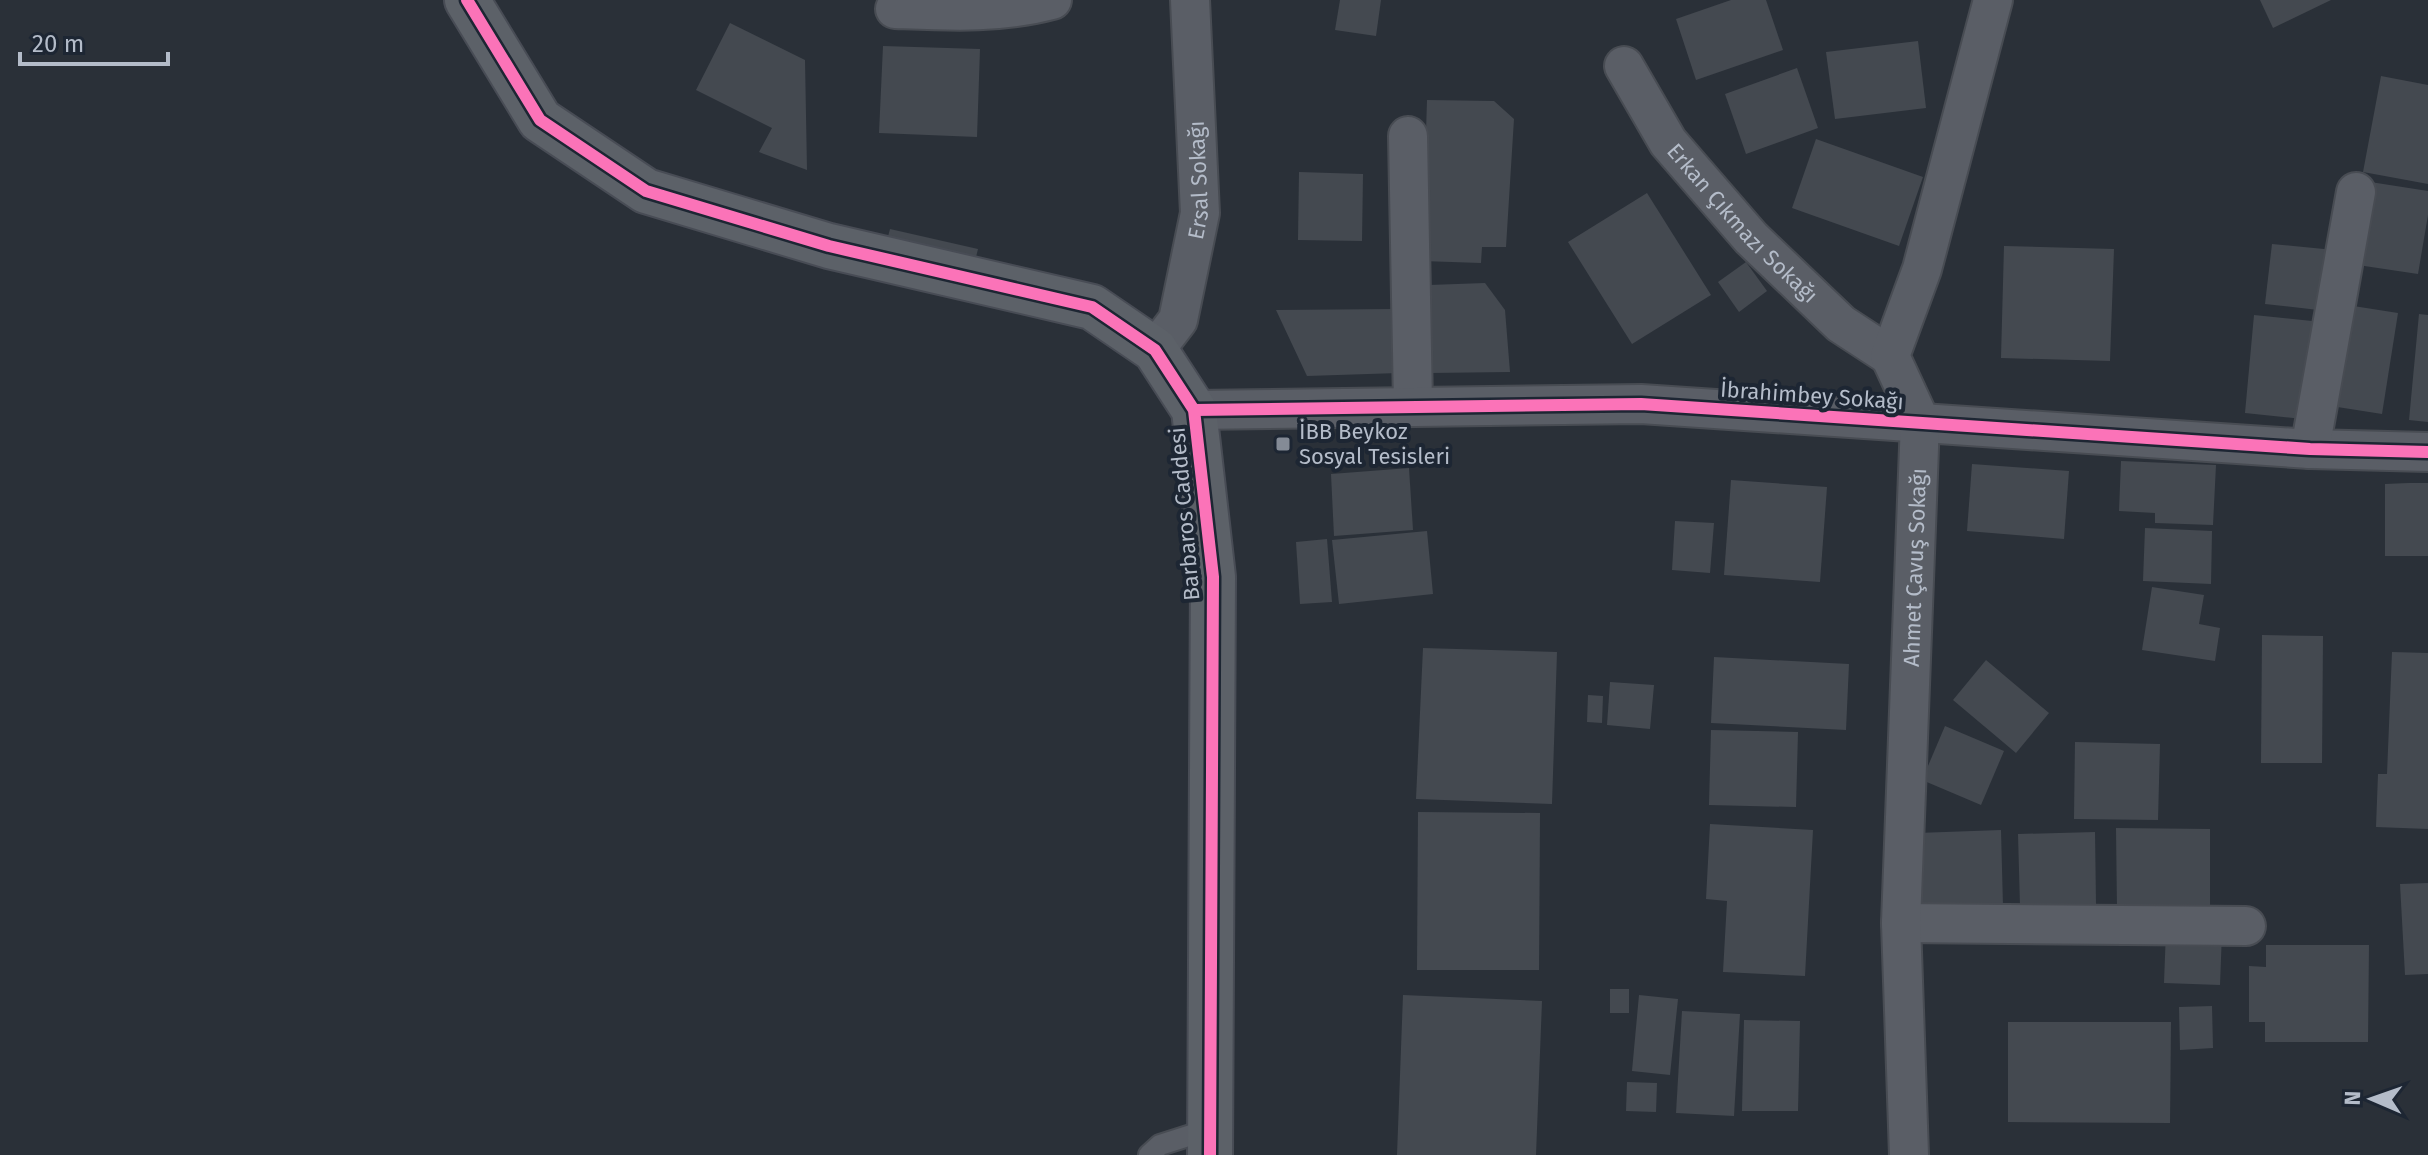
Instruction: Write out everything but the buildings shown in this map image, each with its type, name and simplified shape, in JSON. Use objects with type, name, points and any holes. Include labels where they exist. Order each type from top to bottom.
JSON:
[{"type":"main road","name":"Barbaros Caddesi","points":[[467,0],[540,120],[646,191],[829,246],[1092,307],[1155,350],[1194,410],[1213,577],[1210,1142]]},
{"type":"street","points":[[895,9],[970,12],[1022,8],[1052,0]]},
{"type":"street","name":"Ersal Sokağı","points":[[1155,350],[1178,320],[1200,213],[1190,0]]},
{"type":"street","points":[[1890,356],[1922,269],[1993,0]]},
{"type":"street","name":"Erkan Çıkmazı Sokağı","points":[[1624,66],[1668,142],[1751,238],[1841,324],[1890,356]]},
{"type":"street","points":[[1408,136],[1413,404]]},
{"type":"street","points":[[2310,449],[2356,192]]},
{"type":"street","name":"Ahmet Çavuş Sokağı","points":[[1890,356],[1920,421],[1901,923],[1909,1155]]},
{"type":"street","name":"İbrahimbey Sokağı","points":[[1194,410],[1413,404],[1641,404],[2310,449],[2428,452]]},
{"type":"street","points":[[1901,923],[2246,926]]},
{"type":"lane","points":[[1149,1155],[1160,1145],[1210,1142]]},
{"type":"cycle path","points":[[467,0],[540,120],[646,191],[829,246],[1092,307],[1155,350],[1194,410],[1213,577],[1210,1155]]},
{"type":"cycle path","points":[[1194,410],[1641,404],[2310,449],[2428,452]]},
{"type":"place","name":"İBB Beykoz Sosyal Tesisleri","points":[[1283,444]]}]
